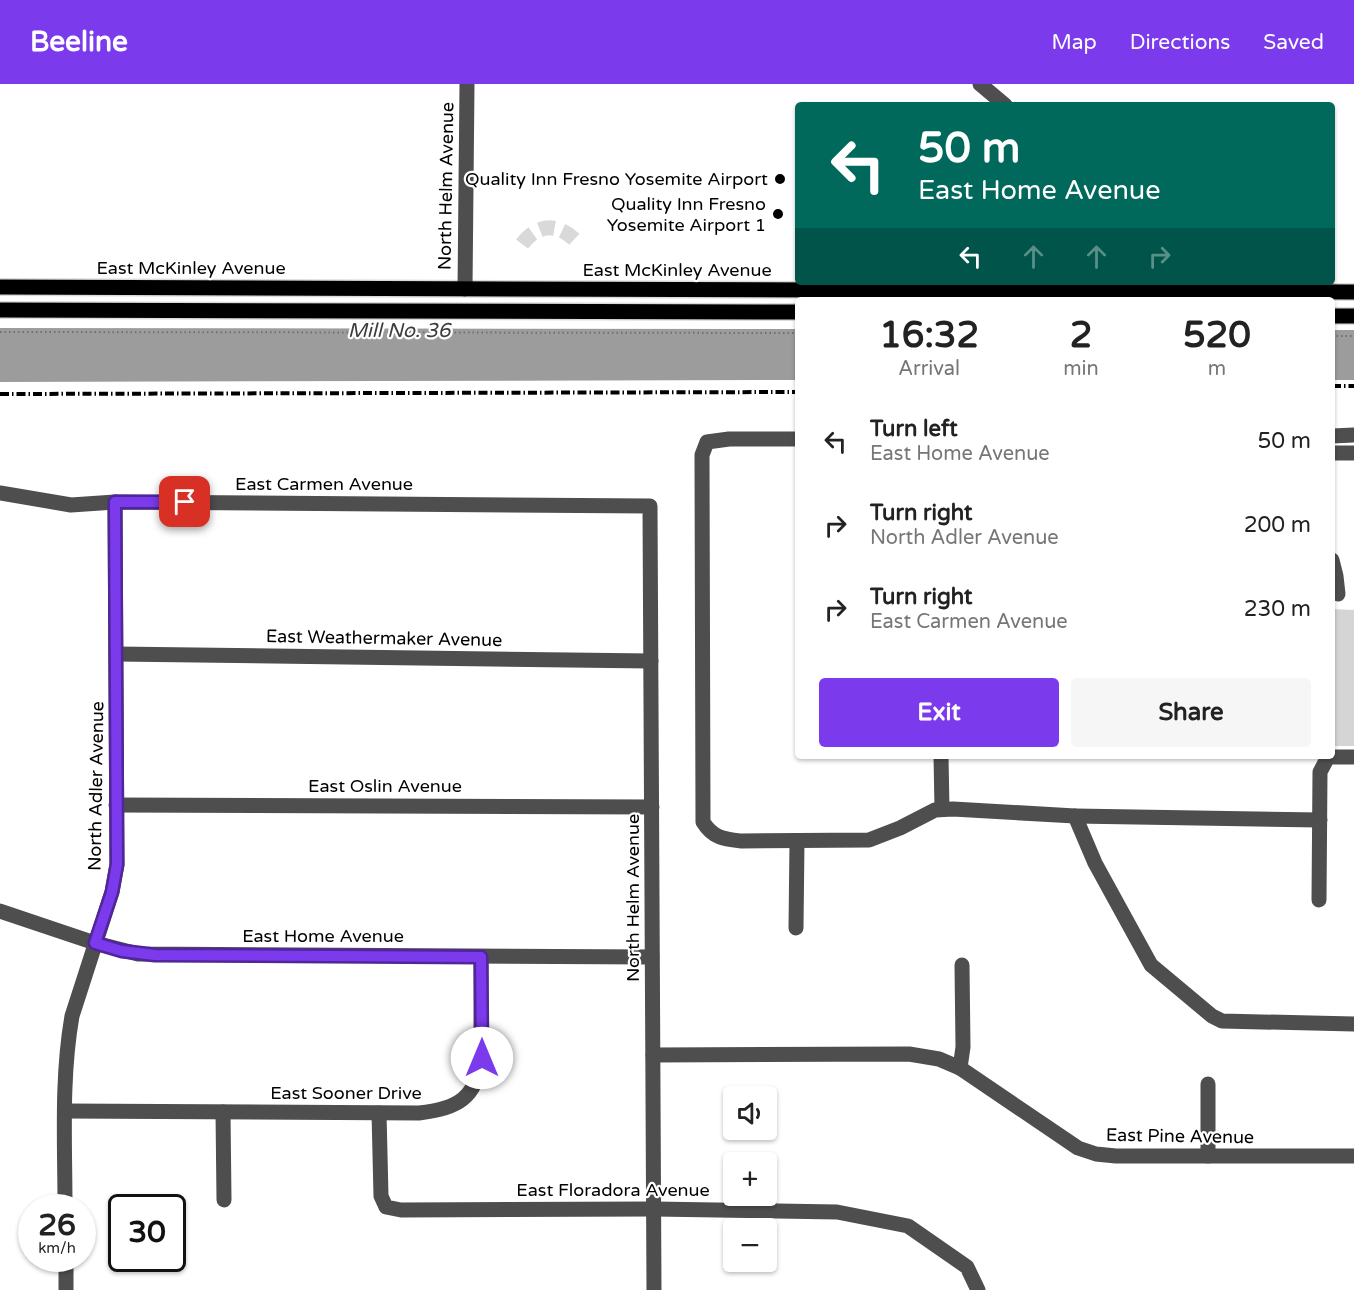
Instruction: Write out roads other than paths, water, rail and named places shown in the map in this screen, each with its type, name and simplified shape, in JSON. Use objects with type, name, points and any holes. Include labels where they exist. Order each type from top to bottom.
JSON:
[{"type":"main road","name":"East McKinley Avenue","points":[[0,287],[1354,292]]},
{"type":"main road","points":[[310,310],[372,300],[454,300],[463,294],[465,289]]},
{"type":"main road","points":[[0,310],[795,312]]},
{"type":"main road","points":[[1335,316],[1354,316]]},
{"type":"street","name":"North Helm Avenue","points":[[465,289],[467,84]]},
{"type":"street","points":[[980,84],[1001,102]]},
{"type":"street","points":[[1335,436],[1354,435]]},
{"type":"street","points":[[795,439],[729,439],[707,442],[702,455],[703,822],[708,831],[721,839],[741,841],[869,840],[900,828],[935,810],[1075,816],[1320,820]]},
{"type":"street","points":[[1335,453],[1354,453]]},
{"type":"street","name":"East Carmen Avenue","points":[[0,493],[71,505],[115,502],[650,506]]},
{"type":"street","name":"North Adler Avenue","points":[[65,1194],[66,1057],[69,1035],[72,1016],[112,892],[117,864],[115,502]]},
{"type":"street","name":"North Helm Avenue","points":[[650,506],[654,1290]]},
{"type":"street","points":[[1335,572],[1335,594],[1354,594]]},
{"type":"street","name":"East Weathermaker Avenue","points":[[116,654],[651,661]]},
{"type":"street","points":[[1335,757],[1354,757]]},
{"type":"street","points":[[941,759],[942,810]]},
{"type":"street","points":[[1319,900],[1320,772],[1327,759]]},
{"type":"street","name":"East Oslin Avenue","points":[[116,805],[652,807]]},
{"type":"street","points":[[1075,816],[1095,863],[1151,965],[1212,1016],[1222,1021],[1354,1024]]},
{"type":"street","points":[[796,928],[797,841]]},
{"type":"street","name":"East Home Avenue","points":[[0,911],[122,951],[155,955],[652,957]]},
{"type":"street","name":"East Sooner Drive","points":[[65,1111],[419,1113],[439,1111],[455,1105],[467,1096],[480,1071],[482,1058],[481,957]]},
{"type":"street","points":[[960,1068],[963,1047],[962,965]]},
{"type":"street","name":"East Pine Avenue","points":[[653,1055],[909,1054],[939,1059],[960,1068],[1078,1148],[1096,1154],[1116,1156],[1354,1156]]},
{"type":"street","points":[[1208,1084],[1208,1156]]},
{"type":"street","points":[[223,1112],[224,1200]]},
{"type":"street","name":"East Floradora Avenue","points":[[379,1113],[381,1196],[386,1207],[401,1210],[654,1209],[837,1212],[908,1226],[967,1267],[978,1290]]},
{"type":"street","points":[[66,1272],[66,1290]]},
{"type":"water","name":"Mill No. 36","points":[[0,328],[795,329],[795,380],[0,382]]},
{"type":"water","points":[[1335,330],[1354,330],[1354,380],[1335,380]]},
{"type":"tunnel","points":[[522,244],[536,231],[550,228],[565,232],[579,244]]},
{"type":"railway","points":[[1335,386],[1354,386]]},
{"type":"railway","points":[[0,394],[795,392]]},
{"type":"place","name":"Quality Inn Fresno Yosemite Airport","points":[[780,179]]},
{"type":"place","name":"Quality Inn Fresno Yosemite Airport 1","points":[[778,214]]}]
